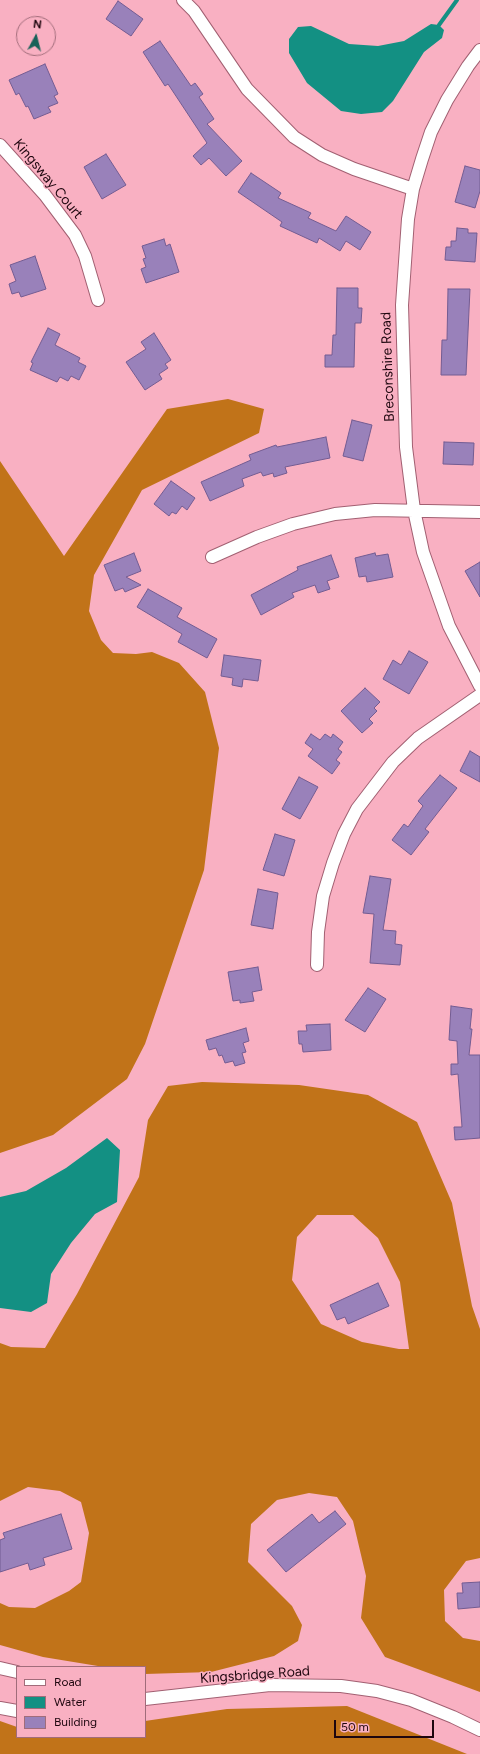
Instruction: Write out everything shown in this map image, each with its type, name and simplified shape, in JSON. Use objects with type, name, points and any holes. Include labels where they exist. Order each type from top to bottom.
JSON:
[{"type":"street","points":[[183,0],[194,11],[247,89],[294,137],[322,154],[354,169],[413,189]]},
{"type":"street","name":"Breconshire Road","points":[[480,50],[468,66],[447,100],[431,132],[413,189],[408,219],[402,306],[406,446],[414,510],[423,552],[446,620],[480,686]]},
{"type":"street","name":"Kingsway Court","points":[[0,145],[45,195],[74,234],[86,256],[98,300]]},
{"type":"street","points":[[212,557],[293,524],[335,514],[375,510],[480,512]]},
{"type":"street","points":[[317,965],[318,932],[323,896],[344,834],[357,810],[393,762],[413,743],[445,718],[480,695]]},
{"type":"street","points":[[0,1668],[16,1672]]},
{"type":"street","name":"Kingsbridge Road","points":[[146,1699],[270,1686],[341,1686],[376,1691],[411,1700],[480,1730]]},
{"type":"street","points":[[0,1708],[16,1711]]},
{"type":"shaded area","points":[[228,399],[264,409],[259,433],[142,490],[94,575],[89,611],[101,640],[113,653],[136,654],[152,652],[179,663],[205,692],[219,748],[204,870],[145,1044],[127,1079],[53,1135],[0,1153],[0,461],[64,556],[167,409]]},
{"type":"shaded area","points":[[202,1082],[299,1085],[368,1095],[417,1122],[452,1203],[472,1306],[480,1329],[480,1558],[466,1561],[444,1590],[445,1621],[463,1638],[480,1641],[480,1692],[385,1657],[361,1618],[366,1576],[353,1521],[337,1497],[309,1493],[277,1500],[251,1524],[248,1562],[292,1606],[302,1625],[298,1641],[274,1656],[211,1672],[146,1674],[146,1666],[98,1666],[43,1657],[0,1645],[0,1603],[9,1607],[35,1608],[69,1591],[81,1582],[89,1533],[81,1502],[60,1491],[28,1487],[0,1501],[0,1343],[11,1347],[45,1348],[77,1294],[139,1177],[148,1120],[168,1086]],"holes":[[[317,1215],[353,1215],[378,1238],[400,1282],[409,1349],[399,1349],[362,1342],[321,1324],[292,1280],[297,1237]]]},
{"type":"shaded area","points":[[347,1706],[467,1754],[0,1754],[0,1721],[16,1727],[16,1738],[146,1738],[146,1721],[227,1709]]},
{"type":"water","points":[[431,24],[439,25],[444,30],[442,38],[424,52],[393,101],[382,112],[361,114],[341,111],[307,83],[289,53],[289,39],[298,27],[311,26],[349,44],[378,46],[404,41]]},
{"type":"water","points":[[107,1138],[120,1150],[117,1202],[95,1214],[71,1243],[51,1274],[47,1303],[31,1312],[0,1308],[0,1197],[26,1191],[66,1168]]},
{"type":"building","points":[[118,1],[143,19],[131,36],[106,19]]},
{"type":"building","points":[[160,41],[191,86],[195,83],[203,94],[199,97],[214,119],[207,124],[242,161],[226,176],[209,158],[201,165],[193,156],[207,143],[168,84],[165,86],[143,52]]},
{"type":"building","points":[[45,64],[58,94],[54,96],[58,103],[48,107],[51,112],[34,119],[28,106],[26,107],[19,93],[16,95],[9,80]]},
{"type":"building","points":[[106,154],[126,185],[102,199],[84,167]]},
{"type":"building","points":[[465,166],[480,170],[480,191],[475,208],[455,202]]},
{"type":"building","points":[[251,173],[281,193],[278,198],[311,213],[308,218],[336,231],[346,216],[371,232],[360,250],[346,241],[340,251],[319,238],[317,243],[280,226],[282,222],[238,192]]},
{"type":"building","points":[[457,228],[468,229],[468,233],[477,233],[475,262],[445,260],[446,247],[451,247],[451,241],[456,241]]},
{"type":"building","points":[[164,239],[166,246],[170,244],[179,272],[146,283],[141,269],[146,267],[143,259],[146,258],[142,246]]},
{"type":"building","points":[[35,256],[46,289],[21,297],[19,292],[12,294],[9,284],[16,281],[10,265]]},
{"type":"building","points":[[337,288],[358,288],[358,308],[362,308],[361,323],[355,323],[354,367],[325,367],[325,355],[332,355],[333,335],[336,335]]},
{"type":"building","points":[[448,289],[470,289],[466,375],[441,375],[442,340],[447,340]]},
{"type":"building","points":[[48,328],[60,334],[55,345],[80,358],[78,362],[86,366],[79,380],[71,376],[68,381],[60,377],[57,382],[30,370],[33,363],[31,362]]},
{"type":"building","points":[[154,333],[171,360],[165,364],[168,368],[159,374],[162,379],[145,390],[126,362],[146,349],[141,342]]},
{"type":"building","points":[[352,420],[372,425],[363,461],[343,456]]},
{"type":"building","points":[[326,437],[330,458],[285,467],[287,473],[274,477],[273,473],[263,476],[261,472],[242,479],[244,486],[210,501],[201,482],[251,460],[249,455],[276,445],[277,447]]},
{"type":"building","points":[[444,442],[474,443],[473,465],[443,464]]},
{"type":"building","points":[[171,481],[195,498],[187,510],[182,506],[176,514],[172,512],[169,516],[154,504]]},
{"type":"building","points":[[134,553],[141,571],[126,577],[141,585],[125,592],[123,588],[115,591],[104,565]]},
{"type":"building","points":[[375,553],[376,556],[388,554],[393,577],[367,582],[366,576],[359,577],[355,558]]},
{"type":"building","points":[[331,555],[339,577],[327,581],[330,589],[318,593],[315,585],[292,593],[294,597],[261,615],[251,595],[298,570],[297,567]]},
{"type":"building","points":[[480,562],[480,597],[465,571]]},
{"type":"building","points":[[148,589],[182,608],[177,617],[217,639],[207,658],[178,642],[182,634],[137,607]]},
{"type":"building","points":[[409,651],[428,662],[409,694],[383,679],[393,660],[401,665]]},
{"type":"building","points":[[224,655],[261,660],[258,681],[243,679],[242,687],[232,685],[233,678],[221,676]]},
{"type":"building","points":[[365,688],[380,702],[374,708],[377,711],[369,719],[373,723],[362,733],[341,711]]},
{"type":"building","points":[[311,734],[320,740],[325,734],[331,738],[333,734],[343,742],[338,749],[342,752],[336,760],[340,763],[332,774],[308,756],[313,749],[305,743]]},
{"type":"building","points":[[470,751],[480,757],[480,782],[460,771]]},
{"type":"building","points":[[440,775],[457,788],[425,829],[429,832],[411,855],[392,840],[404,824],[408,827],[423,806],[418,801]]},
{"type":"building","points":[[299,777],[318,787],[300,819],[282,809]]},
{"type":"building","points":[[275,834],[295,840],[284,876],[263,870]]},
{"type":"building","points":[[370,876],[391,879],[383,930],[396,931],[395,944],[402,945],[400,965],[370,963],[374,914],[363,913]]},
{"type":"building","points":[[258,889],[278,893],[273,929],[251,925]]},
{"type":"building","points":[[258,967],[262,990],[252,992],[254,1001],[240,1003],[240,1000],[233,1001],[228,972]]},
{"type":"building","points":[[368,988],[386,999],[365,1032],[345,1020]]},
{"type":"building","points":[[451,1006],[472,1009],[470,1029],[472,1029],[469,1055],[480,1055],[480,1138],[455,1140],[454,1127],[462,1127],[458,1074],[451,1075],[451,1064],[458,1064],[457,1041],[449,1040]]},
{"type":"building","points":[[330,1024],[331,1050],[303,1052],[302,1044],[299,1044],[298,1031],[307,1031],[306,1025]]},
{"type":"building","points":[[246,1028],[249,1041],[243,1043],[246,1052],[242,1053],[245,1063],[235,1066],[233,1061],[225,1063],[222,1055],[219,1056],[216,1048],[209,1050],[206,1040]]},
{"type":"building","points":[[378,1283],[389,1306],[348,1324],[345,1317],[337,1320],[330,1305]]},
{"type":"building","points":[[335,1511],[346,1524],[286,1572],[267,1550],[312,1514],[319,1523]]},
{"type":"building","points":[[61,1514],[72,1549],[43,1558],[45,1565],[30,1570],[28,1563],[0,1572],[0,1540],[5,1538],[3,1533]]},
{"type":"building","points":[[480,1582],[480,1607],[458,1609],[457,1593],[463,1593],[462,1583]]},
{"type":"waterway","points":[[439,25],[457,0]]}]
